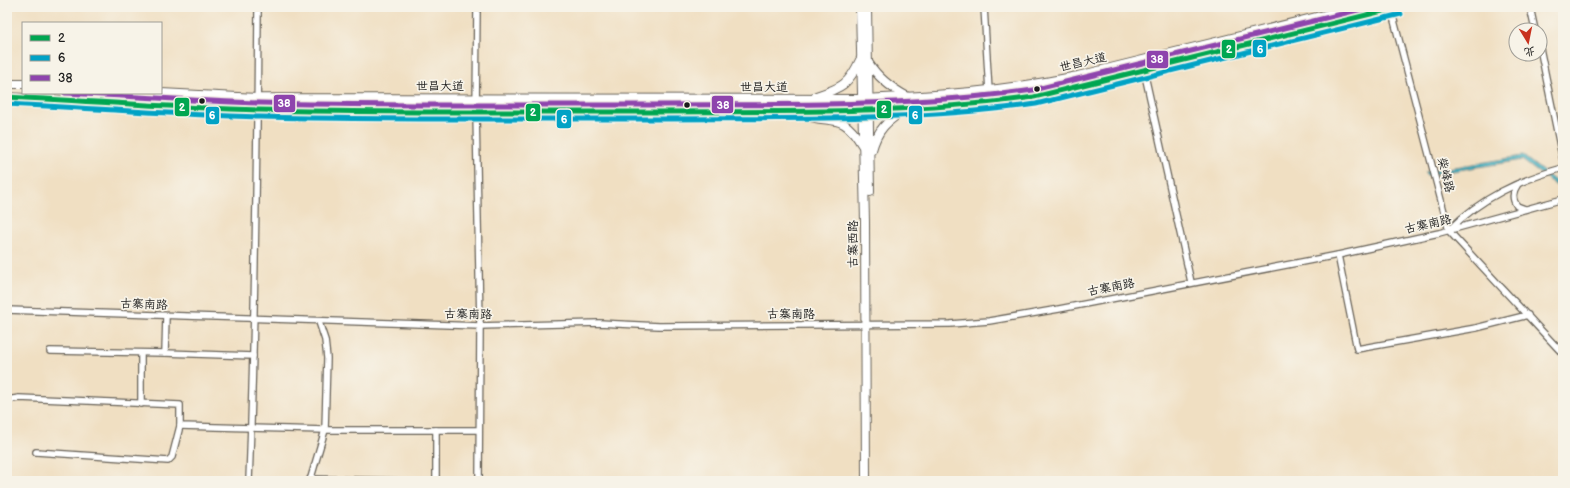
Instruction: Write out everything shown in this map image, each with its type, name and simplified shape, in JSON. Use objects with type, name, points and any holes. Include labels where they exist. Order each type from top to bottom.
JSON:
[{"type":"main road","name":"古寨西路","points":[[860,7],[865,59]]},
{"type":"main road","name":"古寨西路","points":[[867,7],[865,59],[866,111],[863,147],[871,481]]},
{"type":"main road","name":"世昌大道","points":[[162,93],[257,98],[866,99],[909,97],[989,91],[1033,85],[1078,76],[1357,7]]},
{"type":"main road","name":"世昌大道","points":[[7,97],[258,110],[476,112],[904,110],[990,103],[1034,97],[1395,8]]},
{"type":"main road","points":[[807,99],[834,91],[846,83],[865,59],[875,73],[885,82],[909,97]]},
{"type":"main road","points":[[7,84],[22,84]]},
{"type":"main road","points":[[870,156],[876,137],[882,128],[904,110]]},
{"type":"main road","points":[[792,111],[806,116],[842,122],[849,126],[856,134],[863,147]]},
{"type":"main road","name":"古寨西路","points":[[866,111],[870,156],[866,481]]},
{"type":"street","points":[[249,481],[258,110],[258,7]]},
{"type":"street","points":[[477,7],[476,112],[480,326],[479,481]]},
{"type":"street","points":[[984,7],[989,91]]},
{"type":"street","points":[[1530,7],[1533,22]]},
{"type":"street","name":"柴峰路","points":[[1395,8],[1449,231],[1563,354]]},
{"type":"street","points":[[1543,62],[1563,161]]},
{"type":"street","points":[[1144,71],[1192,282]]},
{"type":"street","points":[[1449,231],[1465,214],[1494,195],[1519,182],[1563,168]]},
{"type":"street","points":[[1519,182],[1514,191],[1513,198],[1517,206],[1526,209]]},
{"type":"street","name":"古寨南路","points":[[7,310],[319,322],[480,326],[599,323],[659,326],[950,324],[989,321],[1059,309],[1192,282],[1338,255],[1449,231],[1563,199]]},
{"type":"street","points":[[1338,255],[1357,349],[1476,328],[1528,315]]},
{"type":"street","points":[[165,353],[166,316]]},
{"type":"street","points":[[319,322],[325,340],[327,358],[325,430],[310,480],[400,481]]},
{"type":"street","points":[[50,351],[253,356]]},
{"type":"street","points":[[140,404],[141,354]]},
{"type":"street","points":[[7,400],[19,398],[180,406],[180,426],[172,457],[168,461],[36,452]]},
{"type":"street","points":[[180,426],[325,430],[479,430]]},
{"type":"street","points":[[436,430],[436,481]]},
{"type":"water","points":[[1523,156],[1559,184],[1563,185],[1563,188],[1558,187],[1522,160],[1426,175],[1425,172]]},
{"type":"transit line","name":"38","points":[[84,94],[260,103],[356,105],[790,105],[936,100],[1033,90],[1370,7]]},
{"type":"transit line","name":"2","points":[[7,97],[228,109],[355,112],[789,112],[936,107],[1034,97],[1399,7]]},
{"type":"transit line","name":"6","points":[[7,104],[228,116],[357,119],[794,119],[939,114],[1036,104],[1401,14]]}]
